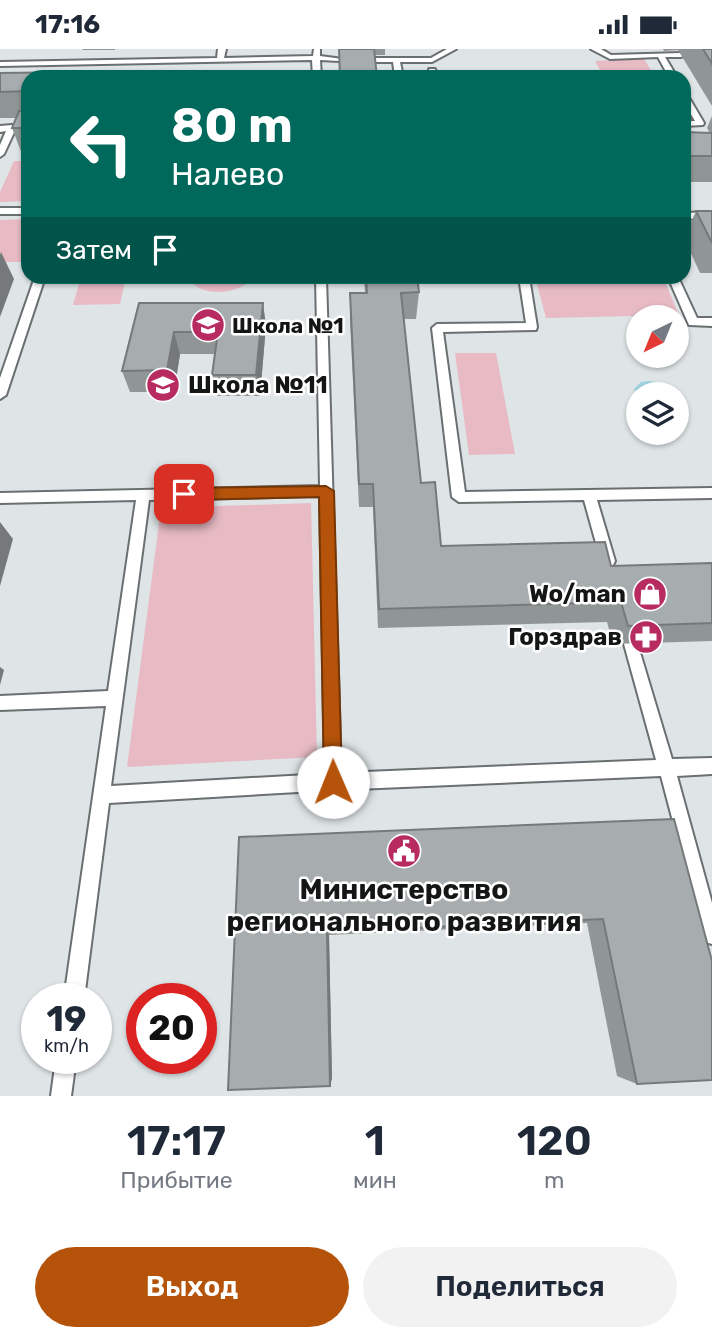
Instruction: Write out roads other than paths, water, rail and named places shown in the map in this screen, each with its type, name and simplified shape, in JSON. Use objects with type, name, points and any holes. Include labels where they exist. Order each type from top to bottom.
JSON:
[{"type":"lane","points":[[220,60],[222,49]]},
{"type":"lane","points":[[372,60],[432,60],[452,49]]},
{"type":"lane","points":[[595,49],[610,57],[681,55]]},
{"type":"lane","points":[[0,64],[112,66],[317,54],[339,59]]},
{"type":"lane","points":[[660,55],[669,70]]},
{"type":"lane","points":[[396,60],[398,70]]},
{"type":"lane","points":[[691,108],[700,123]]},
{"type":"lane","points":[[691,124],[712,123]]},
{"type":"lane","points":[[0,128],[12,128],[0,154]]},
{"type":"lane","points":[[0,211],[21,211]]},
{"type":"lane","points":[[691,216],[712,215]]},
{"type":"lane","points":[[0,394],[38,284]]},
{"type":"lane","points":[[321,284],[333,782]]},
{"type":"lane","points":[[525,284],[532,327],[437,328],[459,497],[712,493]]},
{"type":"lane","points":[[676,284],[693,322],[712,322]]},
{"type":"lane","points":[[0,498],[326,491]]},
{"type":"lane","points":[[76,983],[143,495]]},
{"type":"lane","points":[[589,495],[612,573]]},
{"type":"lane","points":[[631,644],[656,725],[665,769],[712,935]]},
{"type":"lane","points":[[0,703],[116,698]]},
{"type":"lane","points":[[102,795],[712,766]]},
{"type":"lane","points":[[61,1096],[64,1074]]},
{"type":"place","name":"Школа №1","points":[[208,325]]},
{"type":"place","name":"Школа №11","points":[[163,385]]},
{"type":"place","name":"Wo/man","points":[[650,594]]},
{"type":"place","name":"Горздрав","points":[[646,637]]},
{"type":"place","name":"Министерство регионального развития","points":[[404,851]]}]
